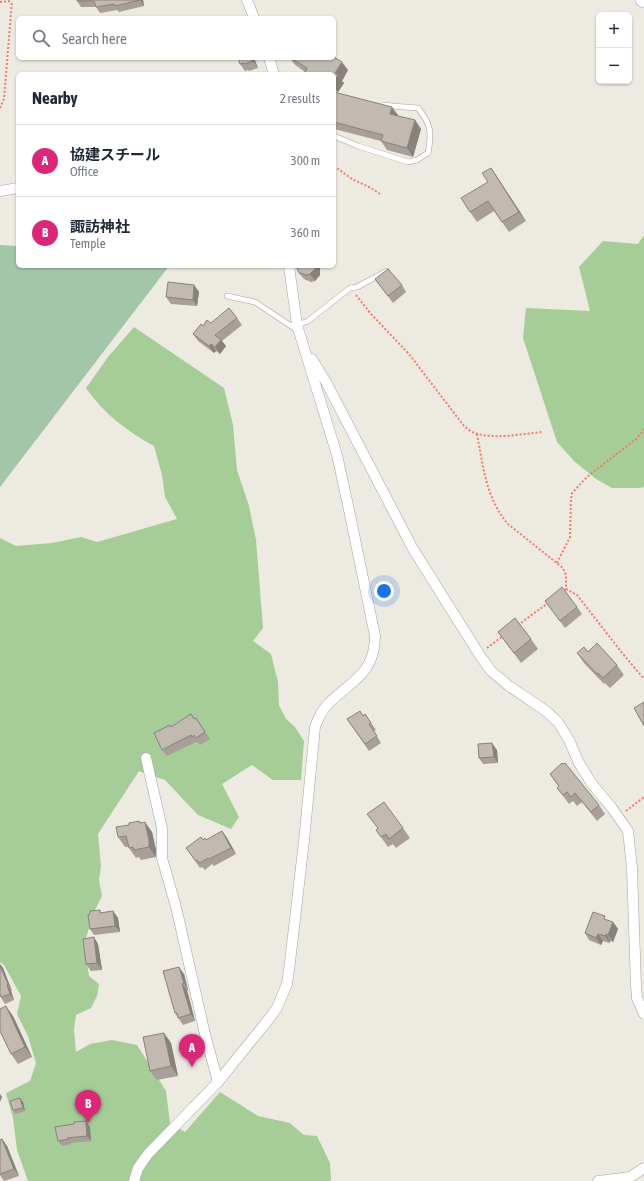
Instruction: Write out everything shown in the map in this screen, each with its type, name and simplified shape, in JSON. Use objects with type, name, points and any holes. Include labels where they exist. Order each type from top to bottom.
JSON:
[{"type":"street","points":[[248,0],[253,16]]},
{"type":"street","points":[[270,60],[273,72]]},
{"type":"street","points":[[0,191],[16,188]]},
{"type":"street","points":[[134,1181],[138,1168],[148,1154],[218,1082],[277,1008],[287,984],[290,962],[315,727],[326,706],[359,678],[372,659],[375,648],[375,636],[337,455],[299,328],[289,268]]},
{"type":"street","points":[[304,347],[326,382],[413,549],[479,654],[491,671],[509,686],[546,711],[558,722],[569,740],[579,763],[592,784],[619,817],[628,831],[632,868],[636,986],[638,998],[644,1014]]},
{"type":"street","points":[[146,758],[162,828],[162,858],[176,907],[205,1034],[218,1082]]},
{"type":"street","points":[[598,1181],[630,1177],[644,1168]]},
{"type":"lane","points":[[336,137],[358,146],[408,162],[417,160],[428,153],[431,138],[430,128],[423,114],[418,108],[379,104]]},
{"type":"lane","points":[[227,296],[254,302],[299,328],[350,288],[386,271]]},
{"type":"path","points":[[0,2],[12,1],[4,99],[0,108]]},
{"type":"path","points":[[336,167],[352,179],[380,194]]},
{"type":"path","points":[[350,288],[371,314],[409,354],[464,426],[478,434],[497,436],[542,432]]},
{"type":"path","points":[[557,563],[570,537],[572,493],[587,477],[636,439],[644,429]]},
{"type":"path","points":[[478,434],[487,485],[500,515],[508,524],[563,568],[566,575],[566,589]]},
{"type":"path","points":[[560,593],[566,589]]},
{"type":"path","points":[[566,589],[577,595],[644,679]]},
{"type":"path","points":[[517,626],[548,603]]},
{"type":"path","points":[[479,654],[505,635]]},
{"type":"path","points":[[619,817],[644,797]]},
{"type":"green space","points":[[644,235],[644,487],[612,488],[596,479],[574,461],[557,442],[523,338],[526,308],[590,311],[579,267],[603,241],[638,244]]},
{"type":"green space","points":[[0,245],[16,246],[16,268],[167,268],[0,487]]},
{"type":"green space","points":[[134,327],[224,388],[233,425],[237,470],[249,506],[256,540],[263,628],[253,641],[271,654],[278,682],[279,705],[286,719],[295,727],[304,741],[301,780],[273,780],[252,765],[222,784],[239,817],[231,829],[198,815],[165,780],[139,771],[98,834],[101,866],[99,880],[102,896],[95,910],[84,944],[89,976],[99,984],[97,996],[91,1008],[76,1015],[74,1029],[76,1052],[90,1044],[112,1040],[137,1045],[166,1091],[170,1123],[185,1132],[220,1092],[258,1116],[290,1123],[304,1135],[317,1136],[330,1163],[331,1181],[28,1181],[17,1150],[13,1118],[6,1093],[30,1081],[36,1063],[28,1036],[17,1014],[21,996],[4,965],[0,962],[0,538],[16,546],[52,543],[81,537],[97,542],[177,519],[165,497],[162,475],[154,446],[135,435],[108,414],[86,388],[108,357]]},
{"type":"building","points":[[77,0],[140,0],[115,6],[114,4],[96,7],[94,1]]},
{"type":"building","points":[[336,58],[342,62],[336,72],[305,72],[307,68],[294,60],[336,60]]},
{"type":"building","points":[[239,60],[253,61],[244,64],[240,64]]},
{"type":"building","points":[[336,93],[392,107],[390,114],[415,120],[407,148],[381,141],[383,135],[336,123]]},
{"type":"building","points":[[491,168],[519,212],[502,222],[488,201],[470,212],[461,198],[488,182],[482,173]]},
{"type":"building","points":[[297,268],[316,268],[307,275],[299,273]]},
{"type":"building","points":[[388,269],[402,285],[388,296],[375,279]]},
{"type":"building","points":[[168,282],[194,285],[193,300],[166,297]]},
{"type":"building","points":[[229,308],[237,318],[215,335],[221,340],[215,347],[211,344],[209,346],[193,334],[201,324],[203,326],[207,320],[211,323]]},
{"type":"building","points":[[562,587],[577,607],[560,621],[545,601]]},
{"type":"building","points":[[515,618],[531,639],[514,653],[498,632]]},
{"type":"building","points":[[597,643],[617,665],[603,678],[598,673],[597,674],[577,653],[584,647],[588,652]]},
{"type":"building","points":[[644,702],[644,726],[634,708]]},
{"type":"building","points":[[360,711],[363,716],[365,714],[371,723],[369,724],[377,736],[365,744],[347,719]]},
{"type":"building","points":[[191,714],[194,719],[196,718],[205,732],[196,738],[194,735],[192,737],[191,735],[162,750],[154,733],[170,725],[171,727]]},
{"type":"building","points":[[492,743],[494,757],[479,758],[478,744]]},
{"type":"building","points":[[562,763],[565,763],[599,805],[591,812],[575,793],[571,797],[567,792],[563,795],[557,788],[559,786],[550,774]]},
{"type":"building","points":[[384,802],[403,828],[389,839],[386,834],[381,837],[376,830],[378,828],[367,814]]},
{"type":"building","points":[[139,821],[140,823],[145,822],[149,847],[134,850],[133,847],[129,848],[126,836],[118,837],[116,827],[129,825],[129,823]]},
{"type":"building","points":[[222,831],[231,848],[209,859],[208,858],[200,863],[197,860],[196,861],[186,848],[201,837],[203,840],[205,838],[206,840]]},
{"type":"building","points":[[100,910],[100,913],[113,911],[115,926],[90,929],[88,915],[90,914],[90,911]]},
{"type":"building","points":[[593,912],[605,916],[604,919],[613,922],[608,935],[606,934],[605,936],[598,934],[596,938],[585,933]]},
{"type":"building","points":[[94,937],[97,963],[86,964],[83,939]]},
{"type":"building","points":[[0,966],[8,984],[10,994],[1,997],[0,995]]},
{"type":"building","points":[[179,967],[184,983],[182,984],[191,1014],[178,1018],[177,1013],[175,1013],[163,971]]},
{"type":"building","points":[[6,1006],[25,1047],[11,1054],[0,1031],[0,1009]]},
{"type":"building","points":[[164,1033],[171,1066],[150,1071],[143,1037]]},
{"type":"building","points":[[20,1098],[23,1108],[13,1110],[10,1101]]},
{"type":"building","points":[[86,1121],[87,1136],[67,1138],[68,1139],[58,1141],[55,1127],[74,1124],[74,1122]]},
{"type":"building","points":[[2,1139],[14,1169],[0,1174],[0,1140]]},
{"type":"place","name":"協建スチール","points":[[192,1067]]},
{"type":"place","name":"諏訪神社","points":[[88,1123]]}]
